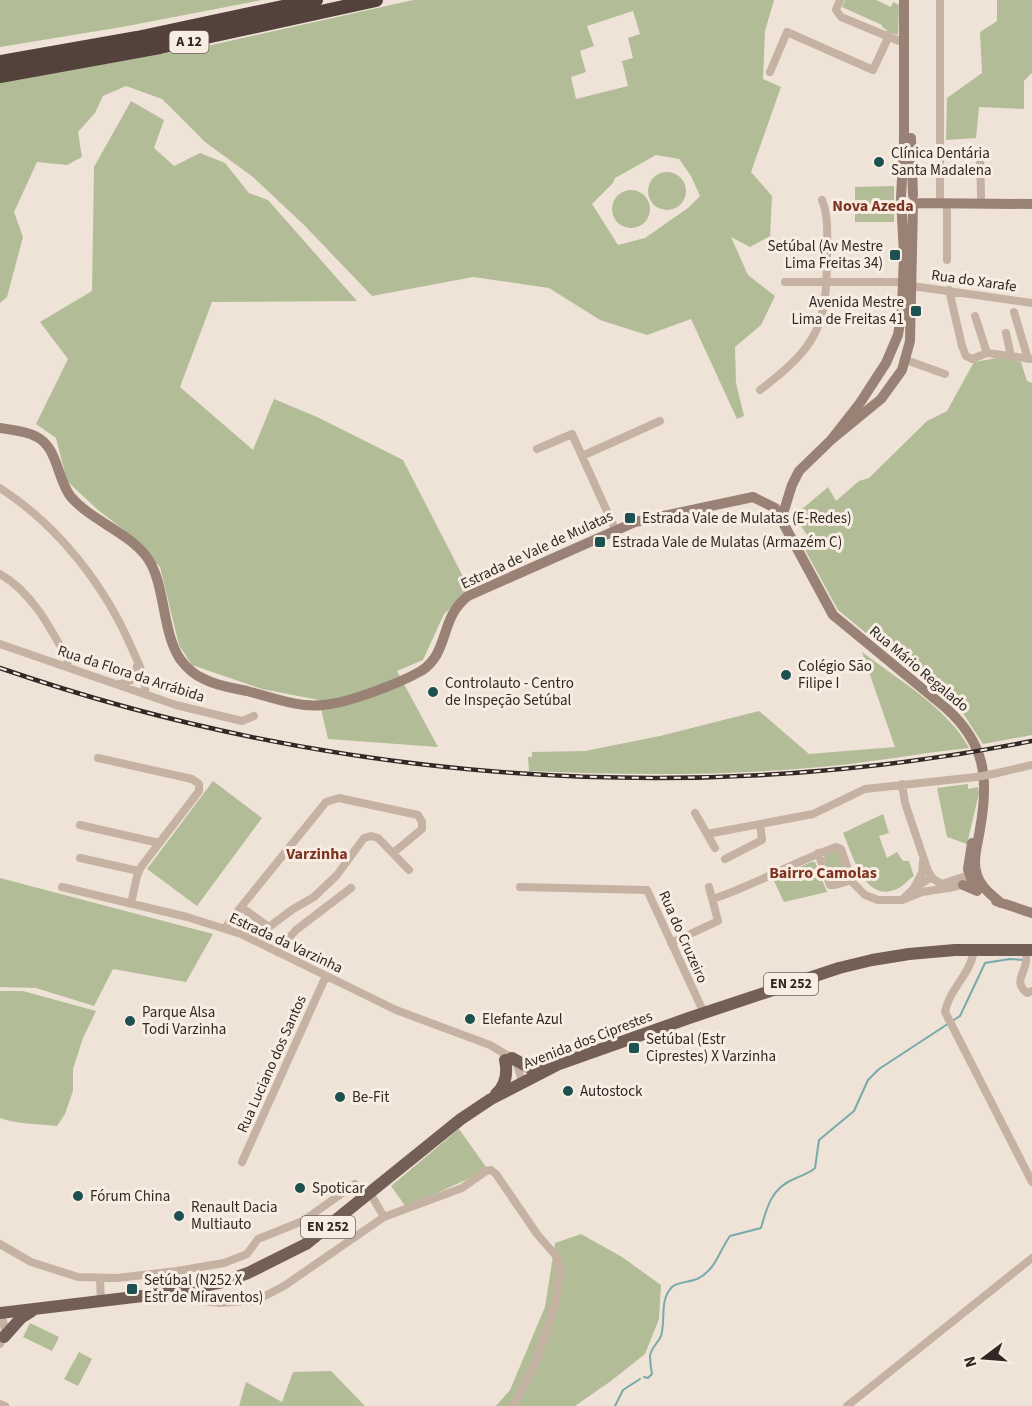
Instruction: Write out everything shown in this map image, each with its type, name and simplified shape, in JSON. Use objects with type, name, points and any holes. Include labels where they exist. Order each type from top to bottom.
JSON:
[{"type":"highway","name":"A 12","points":[[0,62],[138,39],[316,0]]},
{"type":"highway","name":"A 12","points":[[0,76],[205,38],[376,0]]},
{"type":"main road","points":[[904,0],[904,140],[910,200]]},
{"type":"main road","points":[[781,520],[799,471],[831,440],[881,399],[905,360],[910,341],[908,284],[911,0]]},
{"type":"main road","points":[[944,200],[1032,197]]},
{"type":"main road","points":[[910,200],[1032,204]]},
{"type":"main road","points":[[831,440],[860,403],[886,363],[894,344],[908,284]]},
{"type":"main road","points":[[894,344],[905,360]]},
{"type":"main road","points":[[886,363],[905,360]]},
{"type":"main road","name":"Estrada de Vale de Mulatas","points":[[0,428],[42,439],[50,451],[65,489],[75,501],[134,544],[146,556],[153,569],[173,645],[180,659],[190,670],[211,682],[307,706],[331,705],[349,700],[419,672],[437,655],[450,616],[456,606],[468,596],[615,529],[635,522],[746,498],[753,497],[775,508],[829,609],[845,627]]},
{"type":"main road","name":"Rua Mário Regalado","points":[[845,627],[946,708],[964,727],[975,744],[983,766],[985,785],[983,805],[973,838],[968,877]]},
{"type":"main road","points":[[968,877],[976,891],[990,899],[1032,913]]},
{"type":"main road","points":[[968,877],[1000,903]]},
{"type":"main road","name":"Avenida dos Ciprestes","points":[[101,1302],[181,1292],[219,1283],[269,1263],[306,1244],[461,1119],[490,1099],[559,1064],[704,1012],[855,964],[909,954],[974,950],[1028,954]]},
{"type":"main road","points":[[490,1099],[502,1088],[506,1079],[508,1059],[534,1069],[559,1064]]},
{"type":"main road","name":"EN 252","points":[[0,1315],[101,1302]]},
{"type":"main road","points":[[2,1340],[21,1318],[35,1309]]},
{"type":"street","points":[[840,0],[836,10],[841,17],[904,43]]},
{"type":"street","points":[[940,2],[947,260]]},
{"type":"street","points":[[770,72],[787,32],[873,70],[888,38]]},
{"type":"street","points":[[980,156],[981,197]]},
{"type":"street","points":[[760,390],[791,364],[811,341],[824,308],[827,282],[827,215],[822,200]]},
{"type":"street","name":"Rua do Xarafe","points":[[785,282],[908,284],[1032,303]]},
{"type":"street","points":[[949,291],[962,345],[966,356],[972,358],[987,353],[1030,359],[1014,312]]},
{"type":"street","points":[[975,316],[987,353]]},
{"type":"street","points":[[1005,333],[1011,356]]},
{"type":"street","points":[[905,360],[945,374]]},
{"type":"street","points":[[582,456],[660,421]]},
{"type":"street","points":[[537,449],[572,434],[615,529]]},
{"type":"street","points":[[0,488],[44,524],[88,572],[118,620],[138,661],[146,686],[145,694]]},
{"type":"street","points":[[0,574],[18,587],[28,598],[58,642],[68,660],[67,667]]},
{"type":"street","points":[[43,659],[56,654],[58,642]]},
{"type":"street","name":"Rua da Flora da Arrábida","points":[[0,645],[176,705],[242,721],[254,716]]},
{"type":"street","points":[[115,684],[126,683],[134,678],[138,661]]},
{"type":"street","points":[[98,758],[197,782],[199,791],[139,871],[131,904]]},
{"type":"street","points":[[707,834],[813,814],[865,789],[976,777],[1032,765]]},
{"type":"street","points":[[902,784],[904,802],[923,858],[932,877],[945,886]]},
{"type":"street","points":[[225,928],[329,800],[339,798],[418,815],[422,820],[422,829],[393,853]]},
{"type":"street","points":[[695,813],[715,848]]},
{"type":"street","points":[[725,859],[762,840],[760,824]]},
{"type":"street","points":[[80,825],[159,843]]},
{"type":"street","points":[[258,942],[269,927],[314,897],[337,875],[364,838],[371,836],[378,838],[409,870]]},
{"type":"street","points":[[713,898],[741,889],[836,847],[841,849],[852,880],[863,893],[884,901],[902,900],[968,877]]},
{"type":"street","points":[[819,853],[830,885],[852,880]]},
{"type":"street","points":[[80,858],[139,871]]},
{"type":"street","points":[[915,888],[922,873],[923,858]]},
{"type":"street","points":[[902,900],[932,877]]},
{"type":"street","points":[[922,892],[929,886],[932,877]]},
{"type":"street","name":"Estrada da Varzinha","points":[[62,887],[225,928],[396,1010],[490,1045],[508,1059]]},
{"type":"street","name":"Rua do Cruzeiro","points":[[520,887],[647,890],[704,1012]]},
{"type":"street","points":[[671,943],[718,922],[719,918],[709,887]]},
{"type":"street","points":[[277,952],[296,930],[351,888]]},
{"type":"street","points":[[240,907],[269,927]]},
{"type":"street","points":[[974,950],[972,962],[946,1003],[946,1015],[1032,1182]]},
{"type":"street","points":[[1028,954],[1019,978],[1021,988],[1027,993],[1032,992]]},
{"type":"street","name":"Rua Luciano dos Santos","points":[[242,1162],[326,976]]},
{"type":"street","points":[[508,1059],[518,1067],[522,1082]]},
{"type":"street","points":[[181,1292],[190,1299],[220,1303],[257,1300],[284,1286],[384,1217],[462,1188],[490,1170],[496,1174],[537,1234],[556,1257],[560,1267],[556,1302],[535,1364],[513,1406]]},
{"type":"street","points":[[0,1244],[50,1269],[78,1277],[100,1279],[177,1271],[224,1263],[241,1257],[251,1250],[258,1239],[303,1221],[356,1184]]},
{"type":"street","points":[[370,1193],[384,1217]]},
{"type":"street","points":[[847,1406],[1032,1258]]},
{"type":"street","points":[[100,1279],[101,1302]]},
{"type":"street","points":[[0,1315],[5,1330],[2,1340]]},
{"type":"street","points":[[0,1404],[5,1406]]},
{"type":"green space","points":[[0,0],[262,0],[122,27],[0,47]]},
{"type":"green space","points":[[413,0],[774,0],[765,31],[763,79],[781,87],[751,172],[772,196],[770,236],[750,247],[731,237],[748,275],[775,296],[761,325],[735,347],[736,383],[744,416],[737,419],[691,319],[647,335],[600,320],[549,288],[473,277],[372,296],[305,226],[253,177],[205,142],[162,99],[126,86],[103,96],[95,113],[78,132],[82,157],[67,165],[37,162],[14,212],[23,237],[7,297],[0,303],[0,82],[207,46]],"holes":[[[633,11],[640,34],[628,38],[633,58],[622,61],[628,86],[576,99],[571,77],[586,72],[580,51],[594,46],[587,26]],[[656,155],[679,159],[691,176],[700,196],[688,208],[645,238],[618,245],[592,204],[613,183],[615,178]]]},
{"type":"green space","points":[[845,0],[876,0],[891,7],[893,2],[899,5],[898,35],[886,32],[887,30],[882,25],[842,7]]},
{"type":"green space","points":[[997,0],[1032,0],[1032,73],[1024,81],[1024,109],[979,107],[976,138],[946,140],[947,98],[982,73],[980,32],[997,21]]},
{"type":"green space","points":[[131,101],[164,120],[154,148],[174,166],[200,153],[225,163],[249,193],[268,200],[357,301],[212,302],[180,387],[253,450],[274,399],[317,417],[403,460],[470,590],[444,614],[423,660],[397,671],[438,747],[328,739],[319,700],[262,689],[192,665],[179,645],[160,567],[124,530],[67,481],[56,438],[36,424],[68,359],[40,322],[92,291],[94,167]]},
{"type":"green space","points":[[667,172],[681,177],[686,191],[681,205],[667,210],[653,205],[648,191],[653,177]]},
{"type":"green space","points":[[894,186],[894,222],[855,222],[855,187]]},
{"type":"green space","points":[[631,190],[645,195],[650,209],[645,223],[631,228],[617,223],[612,209],[617,195]]},
{"type":"green space","points":[[1003,357],[1021,362],[1027,381],[1032,383],[1032,735],[983,744],[955,701],[900,661],[838,610],[804,548],[812,542],[794,516],[828,487],[836,501],[859,481],[869,478],[927,421],[947,411],[974,362]]},
{"type":"green space","points":[[862,652],[936,708],[960,734],[969,748],[839,765],[747,772],[638,774],[529,771],[528,757],[532,757],[532,752],[585,751],[660,736],[759,711],[809,754],[895,747]]},
{"type":"green space","points":[[213,781],[262,818],[197,906],[147,869]]},
{"type":"green space","points":[[968,784],[968,789],[978,787],[979,793],[967,844],[947,837],[937,788]]},
{"type":"green space","points":[[883,814],[889,833],[879,836],[887,858],[897,852],[903,861],[909,861],[914,876],[899,888],[887,892],[877,890],[862,876],[843,833]]},
{"type":"green space","points":[[840,852],[847,875],[847,878],[836,882],[831,880],[824,858],[825,854]]},
{"type":"green space","points":[[815,862],[827,892],[784,902],[773,879]]},
{"type":"green space","points":[[0,878],[213,934],[186,982],[113,969],[94,1006],[36,988],[0,987]]},
{"type":"green space","points":[[0,991],[23,991],[96,1011],[83,1038],[73,1069],[73,1091],[65,1114],[57,1126],[20,1123],[0,1118]]},
{"type":"green space","points":[[459,1129],[486,1167],[470,1178],[406,1207],[391,1186]]},
{"type":"green space","points":[[581,1234],[622,1257],[661,1285],[659,1319],[645,1354],[575,1406],[496,1406],[510,1390],[545,1307],[555,1243]]},
{"type":"green space","points":[[30,1323],[59,1337],[52,1351],[23,1337]]},
{"type":"green space","points":[[79,1352],[92,1359],[78,1386],[64,1379]]},
{"type":"green space","points":[[331,1371],[365,1406],[239,1406],[246,1382],[282,1402],[293,1372]]},
{"type":"waterway","points":[[644,1377],[648,1378],[652,1374],[650,1356],[661,1336],[664,1304],[672,1287],[697,1279],[709,1271],[730,1236],[761,1228],[768,1205],[775,1193],[780,1187],[815,1168],[819,1140],[854,1111],[868,1080],[879,1069],[960,1016],[985,963],[1010,959],[1024,960]]},
{"type":"waterway","points":[[615,1406],[623,1390],[640,1379]]},
{"type":"railway","points":[[0,668],[125,707],[252,737],[381,759],[511,773],[642,778],[772,774],[903,762],[1032,741]]},
{"type":"place","name":"Clínica Dentária Santa Madalena","points":[[879,162]]},
{"type":"place","name":"Setúbal (Av Mestre Lima Freitas 34)","points":[[895,255]]},
{"type":"place","name":"Avenida Mestre Lima de Freitas 41","points":[[916,311]]},
{"type":"place","name":"Estrada Vale de Mulatas (E-Redes)","points":[[630,518]]},
{"type":"place","name":"Estrada Vale de Mulatas (Armazém C)","points":[[600,542]]},
{"type":"place","name":"Colégio São Filipe I","points":[[786,675]]},
{"type":"place","name":"Controlauto - Centro de Inspeção Setúbal","points":[[433,692]]},
{"type":"place","name":"Elefante Azul","points":[[470,1019]]},
{"type":"place","name":"Parque Alsa Todi Varzinha","points":[[130,1021]]},
{"type":"place","name":"Setúbal (Estr Ciprestes) X Varzinha","points":[[634,1048]]},
{"type":"place","name":"Autostock","points":[[568,1091]]},
{"type":"place","name":"Be-Fit","points":[[340,1097]]},
{"type":"place","name":"Spoticar","points":[[300,1188]]},
{"type":"place","name":"Fórum China","points":[[78,1196]]},
{"type":"place","name":"Renault Dacia Multiauto","points":[[179,1216]]},
{"type":"place","name":"Setúbal (N252 X Estr de Miraventos)","points":[[132,1289]]},
{"type":"district","name":"Nova Azeda","points":[[873,206]]},
{"type":"district","name":"Varzinha","points":[[317,854]]},
{"type":"district","name":"Bairro Camolas","points":[[823,873]]}]
